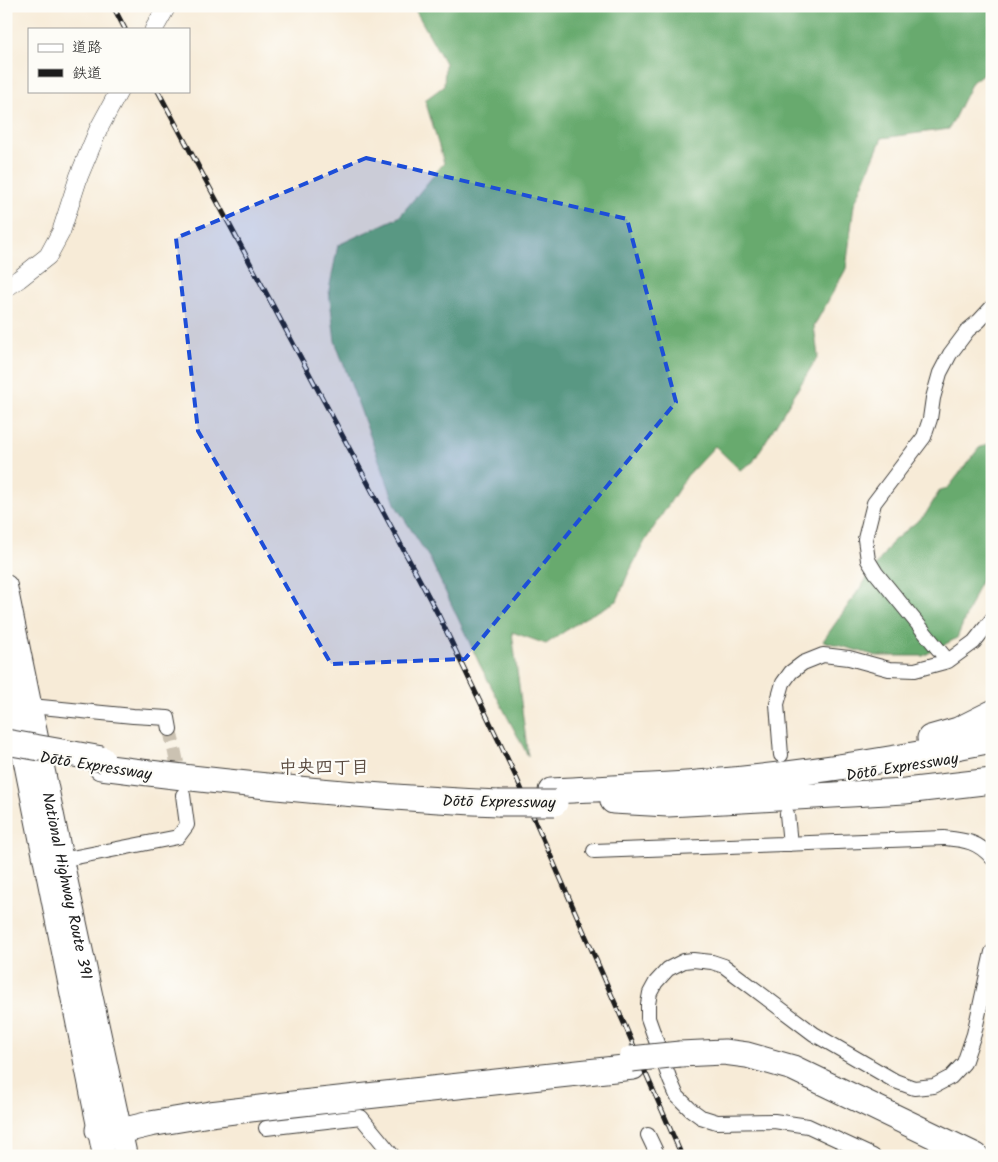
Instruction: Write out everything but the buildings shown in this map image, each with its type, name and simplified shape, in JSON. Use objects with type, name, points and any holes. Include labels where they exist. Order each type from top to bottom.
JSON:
[{"type":"highway","name":"National Highway Route 391","points":[[6,586],[31,706],[54,861]]},
{"type":"highway","points":[[6,668],[54,861],[113,1127],[126,1156]]},
{"type":"highway","points":[[709,782],[932,737],[958,730],[992,713]]},
{"type":"highway","name":"Dōtō Expressway","points":[[553,797],[793,774],[992,740]]},
{"type":"highway","name":"Dōtō Expressway","points":[[6,742],[102,763],[198,780],[429,800],[553,797],[606,801],[711,792],[871,771],[992,751]]},
{"type":"highway","name":"Dōtō Expressway","points":[[6,750],[102,763]]},
{"type":"highway","points":[[606,801],[668,804],[905,791],[992,781]]},
{"type":"highway","points":[[113,1127],[150,1124],[210,1114],[724,1052],[747,1055],[793,1068],[976,1156]]},
{"type":"highway","points":[[681,1058],[745,1063],[789,1075],[957,1156]]},
{"type":"highway","points":[[104,1156],[113,1127]]},
{"type":"street","points":[[155,28],[167,6]]},
{"type":"street","points":[[6,288],[48,256],[62,232],[79,176],[99,128],[118,92]]},
{"type":"street","points":[[948,661],[876,573],[868,560],[865,539],[874,503],[924,437],[940,373],[950,354],[968,330],[992,307]]},
{"type":"street","points":[[781,755],[777,704],[783,683],[791,672],[803,663],[823,656],[849,658],[889,670],[915,670],[948,661],[974,642],[992,619]]},
{"type":"street","points":[[31,706],[168,718],[170,729]]},
{"type":"street","points":[[54,861],[178,837],[187,825],[183,795]]},
{"type":"street","points":[[787,814],[790,844]]},
{"type":"street","points":[[594,851],[944,838],[964,840],[978,845],[992,858]]},
{"type":"street","points":[[873,1156],[808,1126],[774,1120],[717,1122],[701,1117],[690,1109],[677,1096],[648,1018],[650,993],[656,982],[668,969],[684,961],[712,962],[724,966],[814,1034],[895,1081],[914,1088],[934,1086],[951,1077],[964,1063],[974,1034],[992,952]]},
{"type":"street","points":[[266,1128],[361,1116],[393,1156]]},
{"type":"street","points":[[648,1135],[658,1156]]},
{"type":"highlighted area","points":[[366,158],[627,219],[676,402],[465,659],[331,664],[198,431],[176,238]]},
{"type":"green space","points":[[413,6],[992,6],[992,67],[972,82],[949,129],[882,138],[854,205],[846,269],[814,326],[818,356],[753,462],[740,470],[715,446],[687,476],[645,541],[617,601],[583,619],[546,644],[512,632],[528,756],[480,665],[430,559],[396,506],[335,341],[329,290],[338,245],[399,217],[444,163],[425,100],[444,86],[445,63]]},
{"type":"green space","points":[[992,440],[992,553],[957,638],[923,656],[877,656],[823,641],[893,541],[925,515],[940,490],[948,488],[979,448]]},
{"type":"tunnel","points":[[170,729],[181,782]]},
{"type":"railway","points":[[113,6],[124,28]]},
{"type":"railway","points":[[159,92],[439,616],[517,779],[682,1156]]},
{"type":"district","name":"中央四丁目","points":[[324,767]]}]
